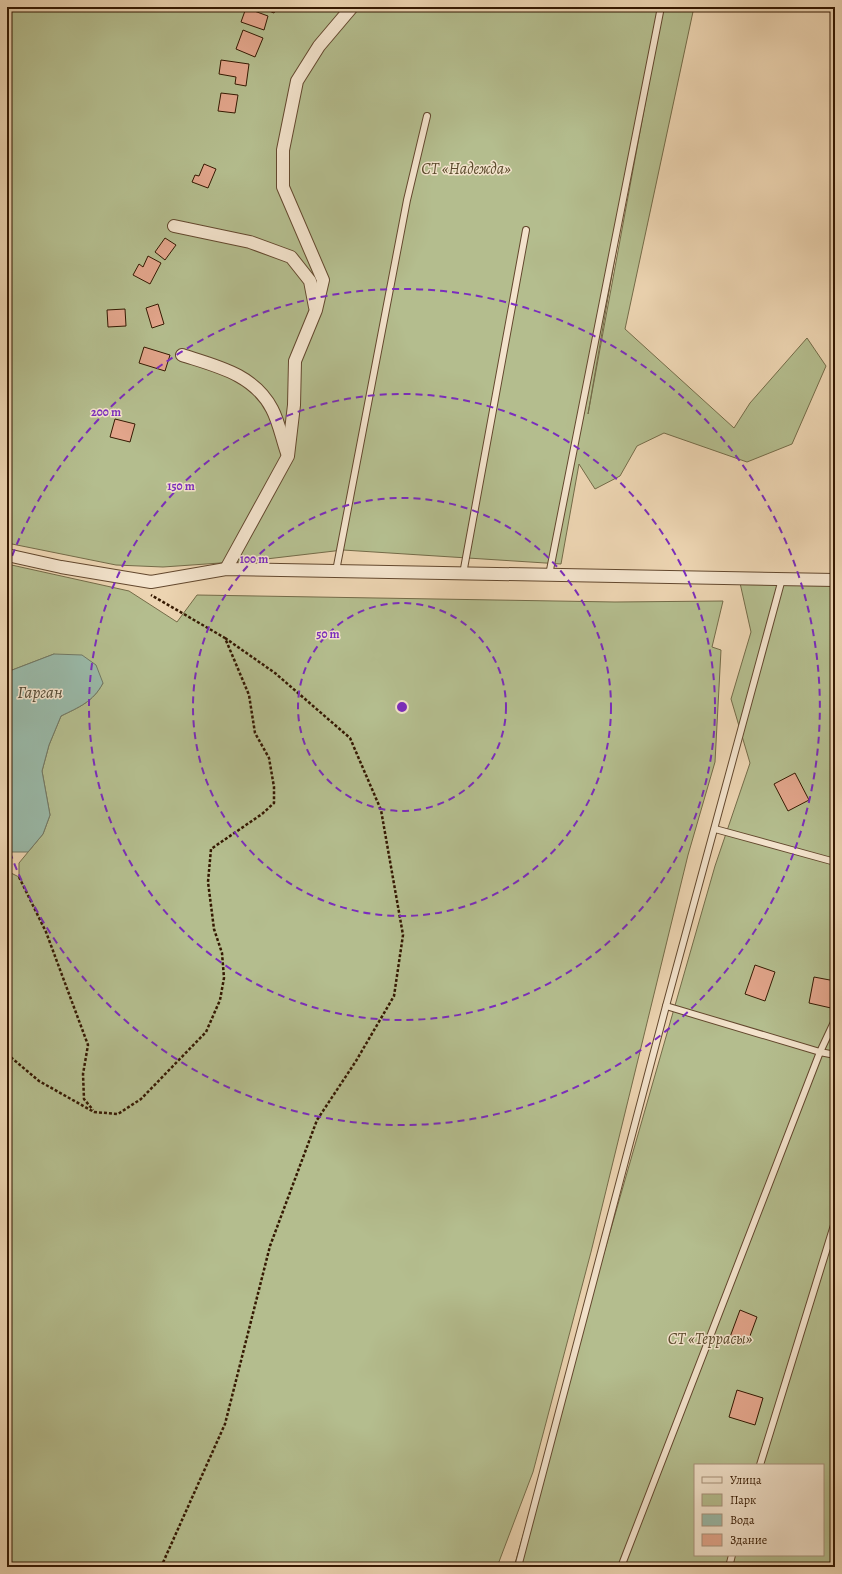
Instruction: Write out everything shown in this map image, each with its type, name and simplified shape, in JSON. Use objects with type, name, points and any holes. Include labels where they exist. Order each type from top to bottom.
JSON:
[{"type":"street","points":[[226,569],[288,456],[294,405],[295,361],[316,310],[323,280],[283,187],[283,150],[297,81],[319,46],[352,7]]},
{"type":"street","points":[[174,226],[250,242],[291,257],[310,281],[316,310]]},
{"type":"street","points":[[182,354],[235,373],[257,388],[272,409],[288,456]]},
{"type":"street","points":[[7,555],[61,567],[150,582],[226,569],[835,580]]},
{"type":"lane","points":[[549,575],[661,7]]},
{"type":"lane","points":[[336,571],[407,200],[427,116]]},
{"type":"lane","points":[[462,574],[526,230]]},
{"type":"lane","points":[[518,1567],[666,1006],[782,579]]},
{"type":"lane","points":[[715,829],[835,862]]},
{"type":"lane","points":[[666,1006],[820,1052],[835,1055]]},
{"type":"lane","points":[[621,1567],[820,1052],[835,1020]]},
{"type":"lane","points":[[760,1464],[835,1222]]},
{"type":"lane","points":[[729,1567],[732,1556]]},
{"type":"path","points":[[144,592],[225,638],[274,673],[350,738],[382,810],[403,935],[394,996],[356,1061],[317,1120],[270,1246],[225,1424],[161,1567]]},
{"type":"path","points":[[7,1054],[39,1081],[94,1112],[118,1114],[141,1099],[206,1032],[220,1000],[224,978],[222,953],[214,929],[208,882],[211,849],[262,814],[274,803],[274,787],[269,758],[255,733],[249,695],[225,638]]},
{"type":"path","points":[[19,877],[46,932],[88,1045],[83,1074],[84,1098],[94,1112]]},
{"type":"green space","name":"СТ «Надежда»","points":[[7,7],[658,7],[588,414],[663,7],[694,7],[625,329],[734,428],[750,403],[807,338],[826,366],[792,444],[747,462],[664,433],[637,446],[620,476],[595,489],[579,464],[561,564],[343,550],[249,561],[163,567],[116,565],[7,543]]},
{"type":"green space","points":[[7,564],[129,591],[177,622],[197,595],[615,602],[723,601],[712,647],[721,650],[715,762],[688,855],[591,1252],[533,1472],[497,1567],[7,1567],[7,871],[19,877],[19,863],[43,834],[50,815],[42,771],[49,745],[61,716],[80,707],[95,695],[103,683],[54,654],[7,672]]},
{"type":"green space","name":"СТ «Террасы»","points":[[835,582],[835,1567],[514,1567],[715,866],[750,763],[731,699],[751,632],[740,583]]},
{"type":"water","name":"Гарган","points":[[54,654],[82,655],[96,665],[103,683],[95,695],[80,707],[61,716],[49,745],[42,771],[50,815],[43,834],[28,852],[7,852],[7,672]]},
{"type":"building","points":[[259,7],[277,7],[274,13]]},
{"type":"building","points":[[246,8],[268,16],[264,30],[241,22]]},
{"type":"building","points":[[243,30],[263,38],[255,57],[236,49]]},
{"type":"building","points":[[221,60],[249,64],[246,86],[235,84],[236,77],[219,74]]},
{"type":"building","points":[[221,93],[238,95],[235,113],[218,111]]},
{"type":"building","points":[[204,164],[216,169],[208,188],[192,182],[195,175],[199,176]]},
{"type":"building","points":[[165,238],[176,245],[165,260],[155,252]]},
{"type":"building","points":[[148,256],[161,263],[150,284],[133,275],[139,264],[143,267]]},
{"type":"building","points":[[158,304],[164,324],[152,328],[146,308]]},
{"type":"building","points":[[125,309],[126,326],[108,327],[107,310]]},
{"type":"building","points":[[144,347],[170,355],[165,371],[139,363]]},
{"type":"building","points":[[115,419],[135,424],[130,442],[110,437]]},
{"type":"building","points":[[795,773],[809,800],[788,811],[774,784]]},
{"type":"building","points":[[755,965],[775,972],[765,1001],[745,994]]},
{"type":"building","points":[[814,977],[835,981],[831,1008],[809,1003]]},
{"type":"building","points":[[740,1310],[757,1317],[747,1344],[730,1337]]},
{"type":"building","points":[[737,1390],[763,1398],[755,1425],[729,1417]]}]
